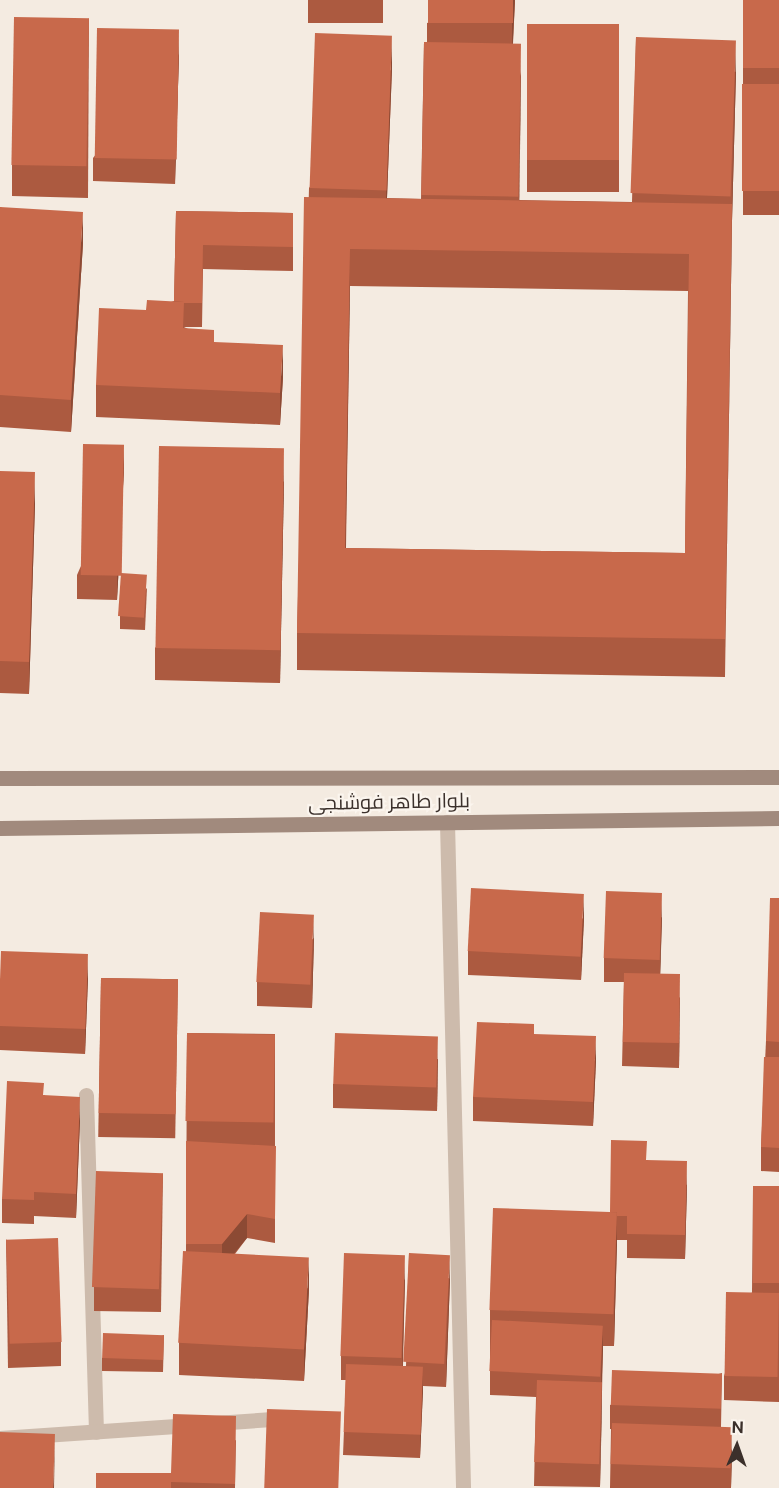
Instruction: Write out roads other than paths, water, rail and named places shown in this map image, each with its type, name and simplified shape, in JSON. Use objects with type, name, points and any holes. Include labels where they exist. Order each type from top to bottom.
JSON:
[{"type":"street","name":"بلوار طاهر فوشنجی","points":[[0,778],[779,777]]},
{"type":"street","name":"بلوار طاهر فوشنجی","points":[[0,828],[779,818]]},
{"type":"street","points":[[447,822],[464,1488]]},
{"type":"street","points":[[86,1095],[96,1432]]},
{"type":"street","points":[[0,1438],[299,1417]]}]
